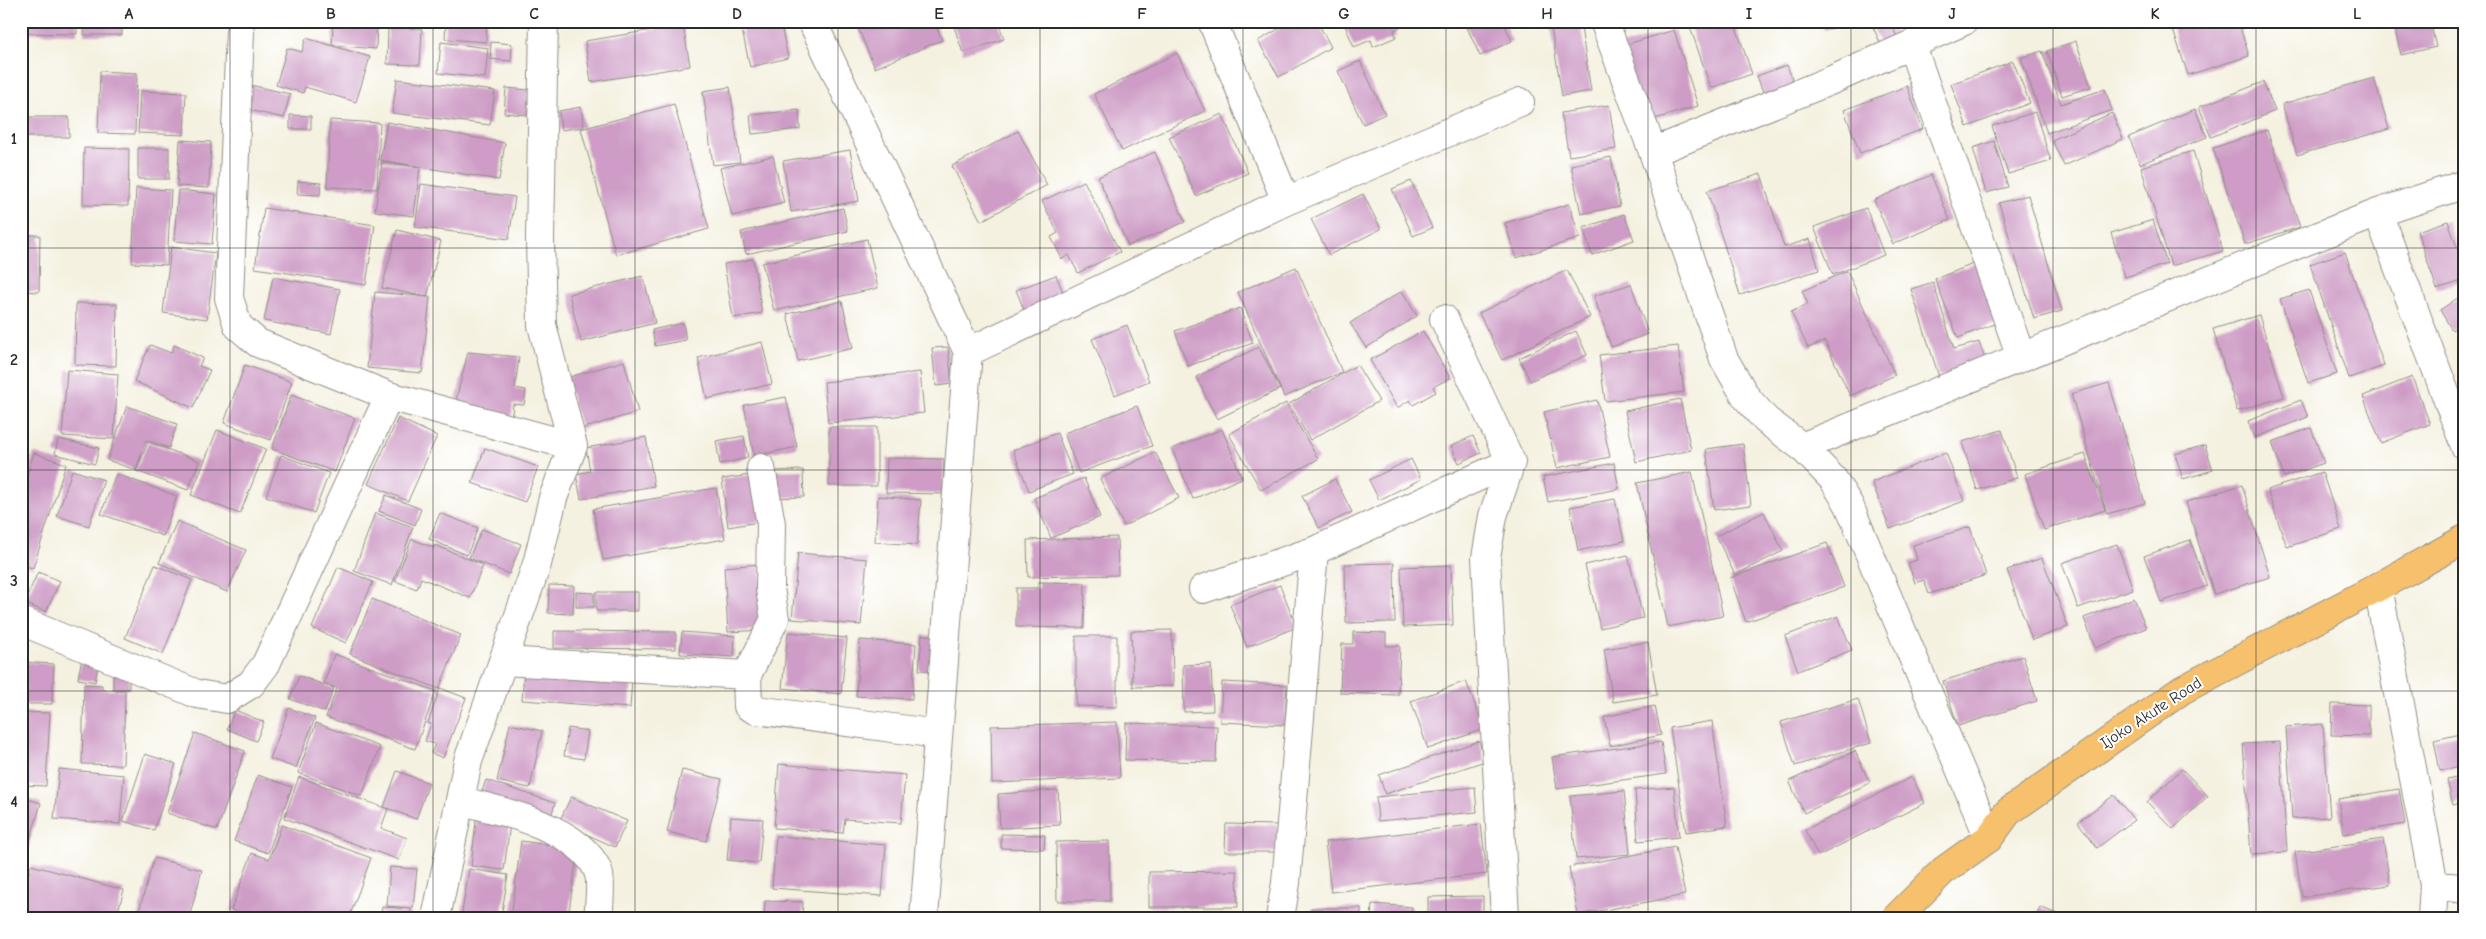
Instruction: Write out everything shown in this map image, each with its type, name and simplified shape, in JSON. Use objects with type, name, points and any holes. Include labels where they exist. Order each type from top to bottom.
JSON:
[{"type":"main road","name":"Ijoko Akute Road","points":[[1896,918],[1943,871],[1989,838],[2008,812],[2182,690],[2465,539]]},
{"type":"street","points":[[436,918],[438,896],[461,801],[468,761],[538,564],[553,498],[573,446],[542,325],[540,239],[544,21]]},
{"type":"street","points":[[812,21],[968,352],[924,918]]},
{"type":"street","points":[[1212,21],[1286,201]]},
{"type":"street","points":[[1604,21],[1653,152],[1724,360],[1746,396],[1761,414],[1802,447],[1834,480],[1848,505],[1989,838]]},
{"type":"street","points":[[1653,152],[1912,46],[1964,21]]},
{"type":"street","points":[[240,32],[229,298],[238,326],[258,343],[390,396],[573,446]]},
{"type":"street","points":[[1912,46],[2021,357]]},
{"type":"street","points":[[968,352],[1286,201],[1520,102]]},
{"type":"street","points":[[1802,447],[2378,213],[2465,184]]},
{"type":"street","points":[[2378,213],[2465,446]]},
{"type":"street","points":[[1444,319],[1511,462],[1493,516],[1486,558],[1505,918]]},
{"type":"street","points":[[21,621],[197,694],[227,699],[251,684],[266,664],[390,396]]},
{"type":"street","points":[[1203,588],[1314,551],[1511,462]]},
{"type":"street","points":[[761,468],[771,524],[770,589],[775,619],[747,675],[746,698],[748,706],[756,710],[938,734]]},
{"type":"street","points":[[1280,918],[1286,883],[1314,551]]},
{"type":"street","points":[[2378,587],[2434,886],[2432,918]]},
{"type":"street","points":[[503,661],[747,675]]},
{"type":"street","points":[[461,801],[518,815],[556,831],[581,848],[599,872],[598,918]]},
{"type":"street","points":[[2434,886],[2465,889]]},
{"type":"building","points":[[21,21],[77,21],[77,34],[21,33]]},
{"type":"building","points":[[85,21],[122,21],[122,35],[84,35]]},
{"type":"building","points":[[333,21],[377,21],[376,49],[332,45]]},
{"type":"building","points":[[446,21],[487,21],[486,42],[445,39]]},
{"type":"building","points":[[740,21],[780,21],[788,58],[750,67]]},
{"type":"building","points":[[869,21],[934,21],[942,40],[875,68],[857,26]]},
{"type":"building","points":[[952,21],[998,21],[1004,39],[963,53]]},
{"type":"building","points":[[1292,21],[1317,21],[1331,47],[1279,77],[1258,41]]},
{"type":"building","points":[[1343,21],[1415,21],[1394,30],[1396,37],[1373,47],[1371,40],[1354,47]]},
{"type":"building","points":[[1464,21],[1503,21],[1512,41],[1480,56]]},
{"type":"building","points":[[1550,21],[1580,21],[1591,91],[1562,96]]},
{"type":"building","points":[[1643,21],[1661,21],[1646,28]]},
{"type":"building","points":[[1688,21],[1734,21],[1752,74],[1711,88]]},
{"type":"building","points":[[1822,21],[1853,21],[1853,22],[1824,30]]},
{"type":"building","points":[[1880,21],[1890,21],[1898,39],[1882,47],[1872,25]]},
{"type":"building","points":[[2170,21],[2238,21],[2249,56],[2188,75]]},
{"type":"building","points":[[2393,21],[2430,21],[2436,47],[2401,55]]},
{"type":"building","points":[[683,25],[690,66],[591,82],[585,41]]},
{"type":"building","points":[[388,28],[422,29],[420,65],[387,64]]},
{"type":"building","points":[[1674,30],[1698,106],[1645,122],[1621,46]]},
{"type":"building","points":[[306,38],[370,57],[356,102],[305,87],[303,93],[276,85],[287,48],[302,52]]},
{"type":"building","points":[[2076,41],[2091,87],[2062,96],[2047,51]]},
{"type":"building","points":[[441,42],[488,48],[485,78],[438,73]]},
{"type":"building","points":[[491,42],[512,44],[511,61],[490,59]]},
{"type":"building","points":[[2042,51],[2061,104],[2105,89],[2112,110],[2047,133],[2021,58]]},
{"type":"building","points":[[1177,53],[1205,111],[1122,151],[1094,94]]},
{"type":"building","points":[[1360,61],[1385,114],[1363,124],[1338,71]]},
{"type":"building","points":[[2013,61],[2030,103],[1967,127],[1951,84]]},
{"type":"building","points":[[1787,65],[1796,89],[1766,100],[1757,76]]},
{"type":"building","points":[[100,71],[137,73],[135,134],[98,133]]},
{"type":"building","points":[[2374,78],[2389,129],[2297,155],[2282,104]]},
{"type":"building","points":[[397,79],[495,91],[490,125],[392,113]]},
{"type":"building","points":[[2263,82],[2275,111],[2211,137],[2199,107]]},
{"type":"building","points":[[250,85],[290,94],[284,118],[244,109]]},
{"type":"building","points":[[1907,86],[1923,129],[1860,153],[1844,110]]},
{"type":"building","points":[[730,87],[740,162],[713,165],[703,91]]},
{"type":"building","points":[[506,88],[529,90],[527,115],[504,113]]},
{"type":"building","points":[[140,91],[186,93],[184,135],[138,133]]},
{"type":"building","points":[[674,104],[709,229],[616,255],[581,129]]},
{"type":"building","points":[[1609,105],[1616,149],[1569,156],[1561,113]]},
{"type":"building","points":[[581,107],[584,127],[561,130],[559,111]]},
{"type":"building","points":[[2195,109],[2207,137],[2140,164],[2129,137]]},
{"type":"building","points":[[799,110],[800,129],[752,134],[750,115]]},
{"type":"building","points":[[2035,112],[2051,161],[2008,174],[1992,126]]},
{"type":"building","points":[[2112,113],[2123,139],[2064,166],[2052,140]]},
{"type":"building","points":[[1222,114],[1248,173],[1196,196],[1169,137]]},
{"type":"building","points":[[290,115],[311,116],[311,129],[290,129]]},
{"type":"building","points":[[21,117],[69,117],[69,137],[21,137]]},
{"type":"building","points":[[330,120],[380,123],[377,189],[327,187]]},
{"type":"building","points":[[387,122],[505,143],[499,180],[380,160]]},
{"type":"building","points":[[2267,130],[2300,227],[2245,244],[2213,148]]},
{"type":"building","points":[[1018,131],[1047,185],[981,221],[952,166]]},
{"type":"building","points":[[180,140],[211,142],[209,188],[177,186]]},
{"type":"building","points":[[1994,141],[2008,187],[1986,193],[1973,148]]},
{"type":"building","points":[[84,148],[129,149],[128,206],[83,205]]},
{"type":"building","points":[[138,148],[169,148],[169,179],[138,179]]},
{"type":"building","points":[[850,150],[859,201],[791,212],[783,161]]},
{"type":"building","points":[[2193,151],[2223,251],[2171,266],[2141,167]]},
{"type":"building","points":[[1155,152],[1185,222],[1128,246],[1098,177]]},
{"type":"building","points":[[773,156],[784,203],[732,216],[720,168]]},
{"type":"building","points":[[1611,157],[1620,206],[1581,214],[1571,165]]},
{"type":"building","points":[[382,162],[420,167],[414,216],[375,211]]},
{"type":"building","points":[[1761,174],[1784,247],[1810,239],[1819,270],[1740,295],[1707,191]]},
{"type":"building","points":[[1931,175],[1950,220],[1893,244],[1874,200]]},
{"type":"building","points":[[298,181],[321,183],[320,195],[297,194]]},
{"type":"building","points":[[1084,181],[1120,252],[1078,273],[1069,255],[1062,259],[1051,237],[1058,233],[1042,201]]},
{"type":"building","points":[[1411,181],[1432,228],[1413,236],[1392,189]]},
{"type":"building","points":[[421,184],[515,197],[509,239],[415,227]]},
{"type":"building","points":[[136,188],[171,190],[167,265],[132,263]]},
{"type":"building","points":[[178,190],[216,194],[212,244],[174,241]]},
{"type":"building","points":[[1363,194],[1381,229],[1329,255],[1311,219]]},
{"type":"building","points":[[2028,195],[2062,311],[2034,319],[1999,203]]},
{"type":"building","points":[[1569,204],[1580,238],[1516,258],[1505,223]]},
{"type":"building","points":[[264,208],[375,225],[366,285],[255,268]]},
{"type":"building","points":[[843,208],[848,231],[746,254],[741,232]]},
{"type":"building","points":[[1866,208],[1884,255],[1833,275],[1814,227]]},
{"type":"building","points":[[1624,214],[1634,240],[1592,255],[1583,228]]},
{"type":"building","points":[[2153,220],[2167,264],[2125,277],[2111,233]]},
{"type":"building","points":[[2448,221],[2465,271],[2465,280],[2437,289],[2417,231]]},
{"type":"building","points":[[397,230],[441,241],[427,297],[382,288]]},
{"type":"building","points":[[21,235],[40,235],[39,292],[21,291]]},
{"type":"building","points":[[867,239],[878,288],[774,311],[762,263]]},
{"type":"building","points":[[171,247],[216,253],[207,319],[163,313]]},
{"type":"building","points":[[2345,252],[2384,366],[2349,378],[2310,264]]},
{"type":"building","points":[[753,259],[762,313],[733,318],[724,264]]},
{"type":"building","points":[[1976,263],[1999,322],[1958,338],[1935,279]]},
{"type":"building","points":[[1296,267],[1342,372],[1284,397],[1238,292]]},
{"type":"building","points":[[1567,270],[1590,317],[1502,360],[1479,313]]},
{"type":"building","points":[[1847,271],[1895,375],[1850,396],[1825,341],[1808,348],[1791,312],[1808,304],[1802,291]]},
{"type":"building","points":[[1056,275],[1067,302],[1027,317],[1016,290]]},
{"type":"building","points":[[643,276],[655,323],[581,342],[569,294]]},
{"type":"building","points":[[273,277],[340,289],[331,334],[264,321]]},
{"type":"building","points":[[1933,282],[1954,349],[1979,342],[1986,362],[1939,377],[1911,289]]},
{"type":"building","points":[[1631,284],[1648,334],[1611,347],[1594,296]]},
{"type":"building","points":[[2309,290],[2337,374],[2308,383],[2280,299]]},
{"type":"building","points":[[1402,291],[1417,316],[1366,348],[1350,323]]},
{"type":"building","points":[[375,292],[430,297],[422,373],[367,368]]},
{"type":"building","points":[[2465,293],[2465,322],[2452,330],[2440,310]]},
{"type":"building","points":[[842,301],[853,348],[798,361],[787,314]]},
{"type":"building","points":[[76,303],[117,304],[116,366],[75,365]]},
{"type":"building","points":[[1240,308],[1253,343],[1188,366],[1175,331]]},
{"type":"building","points":[[2259,315],[2284,397],[2237,411],[2213,329]]},
{"type":"building","points":[[683,323],[686,340],[655,346],[652,330]]},
{"type":"building","points":[[1127,325],[1149,381],[1115,395],[1092,339]]},
{"type":"building","points":[[1423,331],[1450,378],[1433,387],[1436,392],[1413,405],[1410,400],[1397,408],[1370,360]]},
{"type":"building","points":[[1576,331],[1587,355],[1530,381],[1519,358]]},
{"type":"building","points":[[762,342],[772,384],[707,399],[698,358]]},
{"type":"building","points":[[150,345],[171,353],[174,345],[203,358],[199,366],[210,370],[193,408],[134,381]]},
{"type":"building","points":[[1678,346],[1684,392],[1605,401],[1599,355]]},
{"type":"building","points":[[948,347],[952,384],[936,386],[932,348]]},
{"type":"building","points":[[1259,347],[1280,389],[1217,419],[1196,377]]},
{"type":"building","points":[[468,352],[519,357],[515,388],[526,390],[524,405],[513,404],[511,424],[456,400]]},
{"type":"building","points":[[624,361],[638,412],[581,429],[566,378]]},
{"type":"building","points":[[245,365],[292,382],[271,440],[224,423]]},
{"type":"building","points":[[1357,365],[1379,401],[1310,440],[1289,404]]},
{"type":"building","points":[[67,370],[118,374],[114,439],[62,436]]},
{"type":"building","points":[[920,372],[924,413],[828,423],[824,382]]},
{"type":"building","points":[[2412,377],[2430,424],[2381,443],[2363,396]]},
{"type":"building","points":[[2109,383],[2145,503],[2107,514],[2071,394]]},
{"type":"building","points":[[291,395],[355,418],[335,472],[272,449]]},
{"type":"building","points":[[786,397],[797,447],[754,456],[744,405]]},
{"type":"building","points":[[1680,399],[1691,450],[1636,462],[1625,411]]},
{"type":"building","points":[[1597,400],[1610,457],[1557,468],[1544,412]]},
{"type":"building","points":[[2301,400],[2308,417],[2254,438],[2248,421]]},
{"type":"building","points":[[1286,403],[1318,459],[1261,490],[1229,434]]},
{"type":"building","points":[[127,406],[177,424],[169,448],[146,440],[136,470],[107,460]]},
{"type":"building","points":[[1137,406],[1152,446],[1079,473],[1064,433]]},
{"type":"building","points":[[398,418],[437,436],[408,501],[368,484]]},
{"type":"building","points":[[829,427],[877,427],[877,486],[829,486]]},
{"type":"building","points":[[2311,428],[2324,463],[2284,477],[2272,442]]},
{"type":"building","points":[[1222,429],[1242,478],[1193,499],[1172,449]]},
{"type":"building","points":[[217,430],[266,449],[240,514],[191,495]]},
{"type":"building","points":[[2002,430],[2017,478],[1977,490],[1962,442]]},
{"type":"building","points":[[1057,433],[1073,474],[1029,491],[1013,450]]},
{"type":"building","points":[[744,436],[748,458],[720,464],[716,441]]},
{"type":"building","points":[[1473,436],[1481,453],[1459,463],[1451,446]]},
{"type":"building","points":[[646,437],[654,486],[581,499],[576,474],[590,471],[586,448]]},
{"type":"building","points":[[58,439],[99,448],[95,464],[55,454]]},
{"type":"building","points":[[148,442],[199,461],[188,490],[136,471]]},
{"type":"building","points":[[1743,444],[1751,505],[1714,510],[1706,449]]},
{"type":"building","points":[[2205,445],[2213,470],[2183,479],[2175,454]]},
{"type":"building","points":[[485,448],[538,467],[525,502],[472,483]]},
{"type":"building","points":[[21,452],[28,453],[22,488],[21,487]]},
{"type":"building","points":[[1155,452],[1179,498],[1124,526],[1100,479]]},
{"type":"building","points":[[34,453],[66,464],[33,568],[21,565],[21,494]]},
{"type":"building","points":[[1946,453],[1964,501],[1890,529],[1872,482]]},
{"type":"building","points":[[2085,454],[2105,510],[2044,530],[2025,474]]},
{"type":"building","points":[[281,455],[329,473],[314,513],[266,496]]},
{"type":"building","points":[[887,458],[944,459],[943,494],[886,493]]},
{"type":"building","points":[[1411,459],[1421,479],[1379,500],[1369,480]]},
{"type":"building","points":[[1614,463],[1619,489],[1548,502],[1543,477]]},
{"type":"building","points":[[72,470],[104,480],[89,526],[57,516]]},
{"type":"building","points":[[803,470],[804,497],[770,498],[769,471]]},
{"type":"building","points":[[1692,472],[1723,616],[1668,627],[1637,483]]},
{"type":"building","points":[[2322,472],[2341,529],[2287,547],[2267,490]]},
{"type":"building","points":[[116,474],[177,496],[163,536],[101,514]]},
{"type":"building","points":[[758,474],[765,521],[728,527],[722,479]]},
{"type":"building","points":[[1084,478],[1100,517],[1051,538],[1034,498]]},
{"type":"building","points":[[1335,479],[1352,512],[1319,528],[1302,496]]},
{"type":"building","points":[[2242,485],[2270,577],[2214,594],[2186,502]]},
{"type":"building","points":[[716,488],[725,539],[603,560],[593,509]]},
{"type":"building","points":[[386,495],[421,509],[415,525],[379,511]]},
{"type":"building","points":[[878,496],[921,500],[917,545],[875,542]]},
{"type":"building","points":[[1615,499],[1624,541],[1578,551],[1570,507]]},
{"type":"building","points":[[1764,512],[1783,551],[1735,575],[1716,536]]},
{"type":"building","points":[[375,513],[413,527],[392,585],[354,571]]},
{"type":"building","points":[[440,513],[478,528],[467,555],[429,539]]},
{"type":"building","points":[[177,521],[246,550],[227,592],[159,563]]},
{"type":"building","points":[[1970,527],[1986,575],[1929,594],[1924,580],[1915,583],[1908,563],[1917,560],[1913,545]]},
{"type":"building","points":[[482,529],[521,544],[509,574],[469,558]]},
{"type":"building","points":[[1117,537],[1118,575],[1028,577],[1027,540]]},
{"type":"building","points":[[412,539],[434,548],[435,545],[483,565],[470,598],[421,578],[417,589],[395,581]]},
{"type":"building","points":[[2190,540],[2207,586],[2161,602],[2144,556]]},
{"type":"building","points":[[1827,543],[1844,587],[1746,622],[1730,578]]},
{"type":"building","points":[[2117,544],[2133,589],[2078,608],[2062,563]]},
{"type":"building","points":[[798,553],[867,559],[861,625],[792,619]]},
{"type":"building","points":[[1628,555],[1643,618],[1600,628],[1585,565]]},
{"type":"building","points":[[2042,558],[2068,627],[2032,640],[2007,570]]},
{"type":"building","points":[[1394,563],[1395,622],[1346,623],[1345,564]]},
{"type":"building","points":[[760,564],[765,630],[728,632],[724,567]]},
{"type":"building","points":[[155,565],[192,580],[163,654],[125,638]]},
{"type":"building","points":[[1451,565],[1453,625],[1403,627],[1401,567]]},
{"type":"building","points":[[338,567],[373,582],[346,643],[312,628]]},
{"type":"building","points":[[38,572],[60,581],[46,612],[24,603]]},
{"type":"building","points":[[1038,582],[1085,583],[1084,628],[1016,627],[1016,588],[1038,588]]},
{"type":"building","points":[[549,585],[574,586],[573,614],[548,613]]},
{"type":"building","points":[[1280,585],[1297,627],[1247,647],[1230,605]]},
{"type":"building","points":[[576,592],[594,593],[594,607],[576,607]]},
{"type":"building","points":[[596,592],[638,592],[638,611],[596,611]]},
{"type":"building","points":[[2134,598],[2146,628],[2095,648],[2084,618]]},
{"type":"building","points":[[372,599],[461,635],[439,689],[350,654]]},
{"type":"building","points":[[1838,616],[1852,650],[1798,671],[1785,636]]},
{"type":"building","points":[[1172,630],[1173,686],[1133,687],[1131,631]]},
{"type":"building","points":[[554,631],[676,632],[676,649],[554,648]]},
{"type":"building","points":[[682,632],[735,636],[734,657],[680,654]]},
{"type":"building","points":[[788,632],[847,638],[841,694],[782,688]]},
{"type":"building","points":[[1353,632],[1386,633],[1386,646],[1400,646],[1398,695],[1340,693],[1342,644],[1353,644]]},
{"type":"building","points":[[922,635],[944,636],[942,671],[919,670]]},
{"type":"building","points":[[1076,636],[1117,636],[1117,707],[1076,706]]},
{"type":"building","points":[[860,640],[916,644],[912,699],[856,696]]},
{"type":"building","points":[[1648,642],[1657,695],[1613,702],[1604,649]]},
{"type":"building","points":[[334,654],[436,691],[415,749],[326,717],[337,688],[324,683]]},
{"type":"building","points":[[2023,656],[2037,701],[1958,726],[1943,681]]},
{"type":"building","points":[[82,657],[99,660],[95,682],[78,679]]},
{"type":"building","points":[[21,662],[54,664],[52,704],[21,704]]},
{"type":"building","points":[[1211,664],[1213,711],[1184,712],[1183,665]]},
{"type":"building","points":[[113,670],[129,670],[129,689],[113,689]]},
{"type":"building","points":[[524,671],[632,679],[630,708],[522,700]]},
{"type":"building","points":[[299,676],[334,688],[325,712],[290,699]]},
{"type":"building","points":[[1466,681],[1484,729],[1428,749],[1411,701]]},
{"type":"building","points":[[1222,682],[1287,685],[1285,725],[1220,722]]},
{"type":"building","points":[[84,684],[102,685],[102,690],[125,690],[123,765],[82,764]]},
{"type":"building","points":[[440,688],[466,698],[443,758],[431,753],[435,744],[425,741],[431,724],[428,723]]},
{"type":"building","points":[[1858,699],[1871,743],[1795,766],[1781,722]]},
{"type":"building","points":[[2332,704],[2369,705],[2369,736],[2331,735]]},
{"type":"building","points":[[1655,706],[1661,735],[1610,746],[1604,717]]},
{"type":"building","points":[[289,708],[315,718],[296,768],[270,759]]},
{"type":"building","points":[[235,710],[264,722],[256,741],[227,729]]},
{"type":"building","points":[[21,712],[50,713],[46,786],[21,785]]},
{"type":"building","points":[[1712,721],[1727,826],[1686,832],[1670,728]]},
{"type":"building","points":[[1117,722],[1120,778],[992,783],[991,726]]},
{"type":"building","points":[[316,723],[380,747],[362,796],[298,773]]},
{"type":"building","points":[[1126,723],[1217,726],[1216,762],[1125,760]]},
{"type":"building","points":[[510,724],[542,731],[530,788],[497,781]]},
{"type":"building","points":[[2323,724],[2330,817],[2292,819],[2286,727]]},
{"type":"building","points":[[568,728],[588,731],[584,759],[564,756]]},
{"type":"building","points":[[195,733],[245,751],[217,830],[167,813]]},
{"type":"building","points":[[2465,733],[2465,766],[2440,771],[2434,740]]},
{"type":"building","points":[[1479,741],[1485,761],[1385,794],[1379,775]]},
{"type":"building","points":[[1661,742],[1666,774],[1557,789],[1552,757]]},
{"type":"building","points":[[2280,742],[2287,852],[2251,854],[2243,744]]},
{"type":"building","points":[[1855,751],[1870,783],[1804,813],[1789,781]]},
{"type":"building","points":[[145,754],[176,764],[154,830],[123,821]]},
{"type":"building","points":[[779,764],[905,775],[901,823],[845,819],[843,833],[774,828]]},
{"type":"building","points":[[59,769],[124,775],[120,824],[54,819]]},
{"type":"building","points":[[2182,769],[2208,796],[2173,829],[2147,802]]},
{"type":"building","points":[[682,770],[722,779],[706,841],[667,832]]},
{"type":"building","points":[[397,771],[429,783],[416,819],[384,807]]},
{"type":"building","points":[[258,775],[292,787],[268,853],[234,841]]},
{"type":"building","points":[[2465,776],[2465,802],[2453,805],[2447,780]]},
{"type":"building","points":[[299,777],[388,809],[381,828],[407,838],[399,860],[284,818]]},
{"type":"building","points":[[1912,777],[1925,803],[1818,856],[1805,830]]},
{"type":"building","points":[[486,780],[555,803],[549,823],[479,800]]},
{"type":"building","points":[[1475,787],[1477,812],[1378,821],[1376,797]]},
{"type":"building","points":[[1674,787],[1679,837],[1638,841],[1635,790]]},
{"type":"building","points":[[2399,789],[2405,824],[2344,834],[2338,799]]},
{"type":"building","points":[[1058,790],[1060,825],[1000,828],[998,794]]},
{"type":"building","points":[[1624,791],[1630,854],[1576,859],[1570,796]]},
{"type":"building","points":[[2114,795],[2134,820],[2097,848],[2078,822]]},
{"type":"building","points":[[21,797],[41,803],[27,851],[21,849]]},
{"type":"building","points":[[571,797],[627,821],[615,847],[559,822]]},
{"type":"building","points":[[477,812],[511,816],[504,870],[471,866]]},
{"type":"building","points":[[731,817],[763,819],[759,863],[727,860]]},
{"type":"building","points":[[1226,824],[1278,825],[1277,852],[1225,852]]},
{"type":"building","points":[[1481,824],[1487,874],[1331,892],[1325,842]]},
{"type":"building","points":[[282,825],[371,858],[349,918],[253,918],[231,910],[252,853],[269,859]]},
{"type":"building","points":[[1001,834],[1045,835],[1044,849],[1001,848]]},
{"type":"building","points":[[776,836],[886,845],[882,896],[772,888]]},
{"type":"building","points":[[2383,839],[2390,885],[2302,897],[2295,852]]},
{"type":"building","points":[[521,841],[578,849],[568,918],[511,918]]},
{"type":"building","points":[[1109,841],[1110,901],[1057,901],[1056,842]]},
{"type":"building","points":[[1675,847],[1685,895],[1578,915],[1569,867]]},
{"type":"building","points":[[154,858],[202,870],[189,918],[137,918]]},
{"type":"building","points":[[31,865],[124,890],[116,918],[21,918],[21,901]]},
{"type":"building","points":[[390,867],[417,869],[413,908],[387,906]]},
{"type":"building","points":[[469,869],[508,875],[501,918],[461,918]]},
{"type":"building","points":[[1237,871],[1238,907],[1149,907],[1149,872]]},
{"type":"building","points":[[1483,896],[1483,918],[1428,918],[1428,897]]},
{"type":"building","points":[[765,901],[803,902],[802,918],[764,918]]},
{"type":"building","points":[[1372,904],[1412,907],[1411,918],[1371,918]]},
{"type":"building","points":[[382,907],[411,909],[411,918],[381,918]]},
{"type":"building","points":[[2040,907],[2066,918],[2036,918]]},
{"type":"building","points":[[1311,908],[1361,908],[1361,918],[1311,918]]},
{"type":"building","points":[[1107,915],[1143,916],[1143,918],[1107,918]]}]
